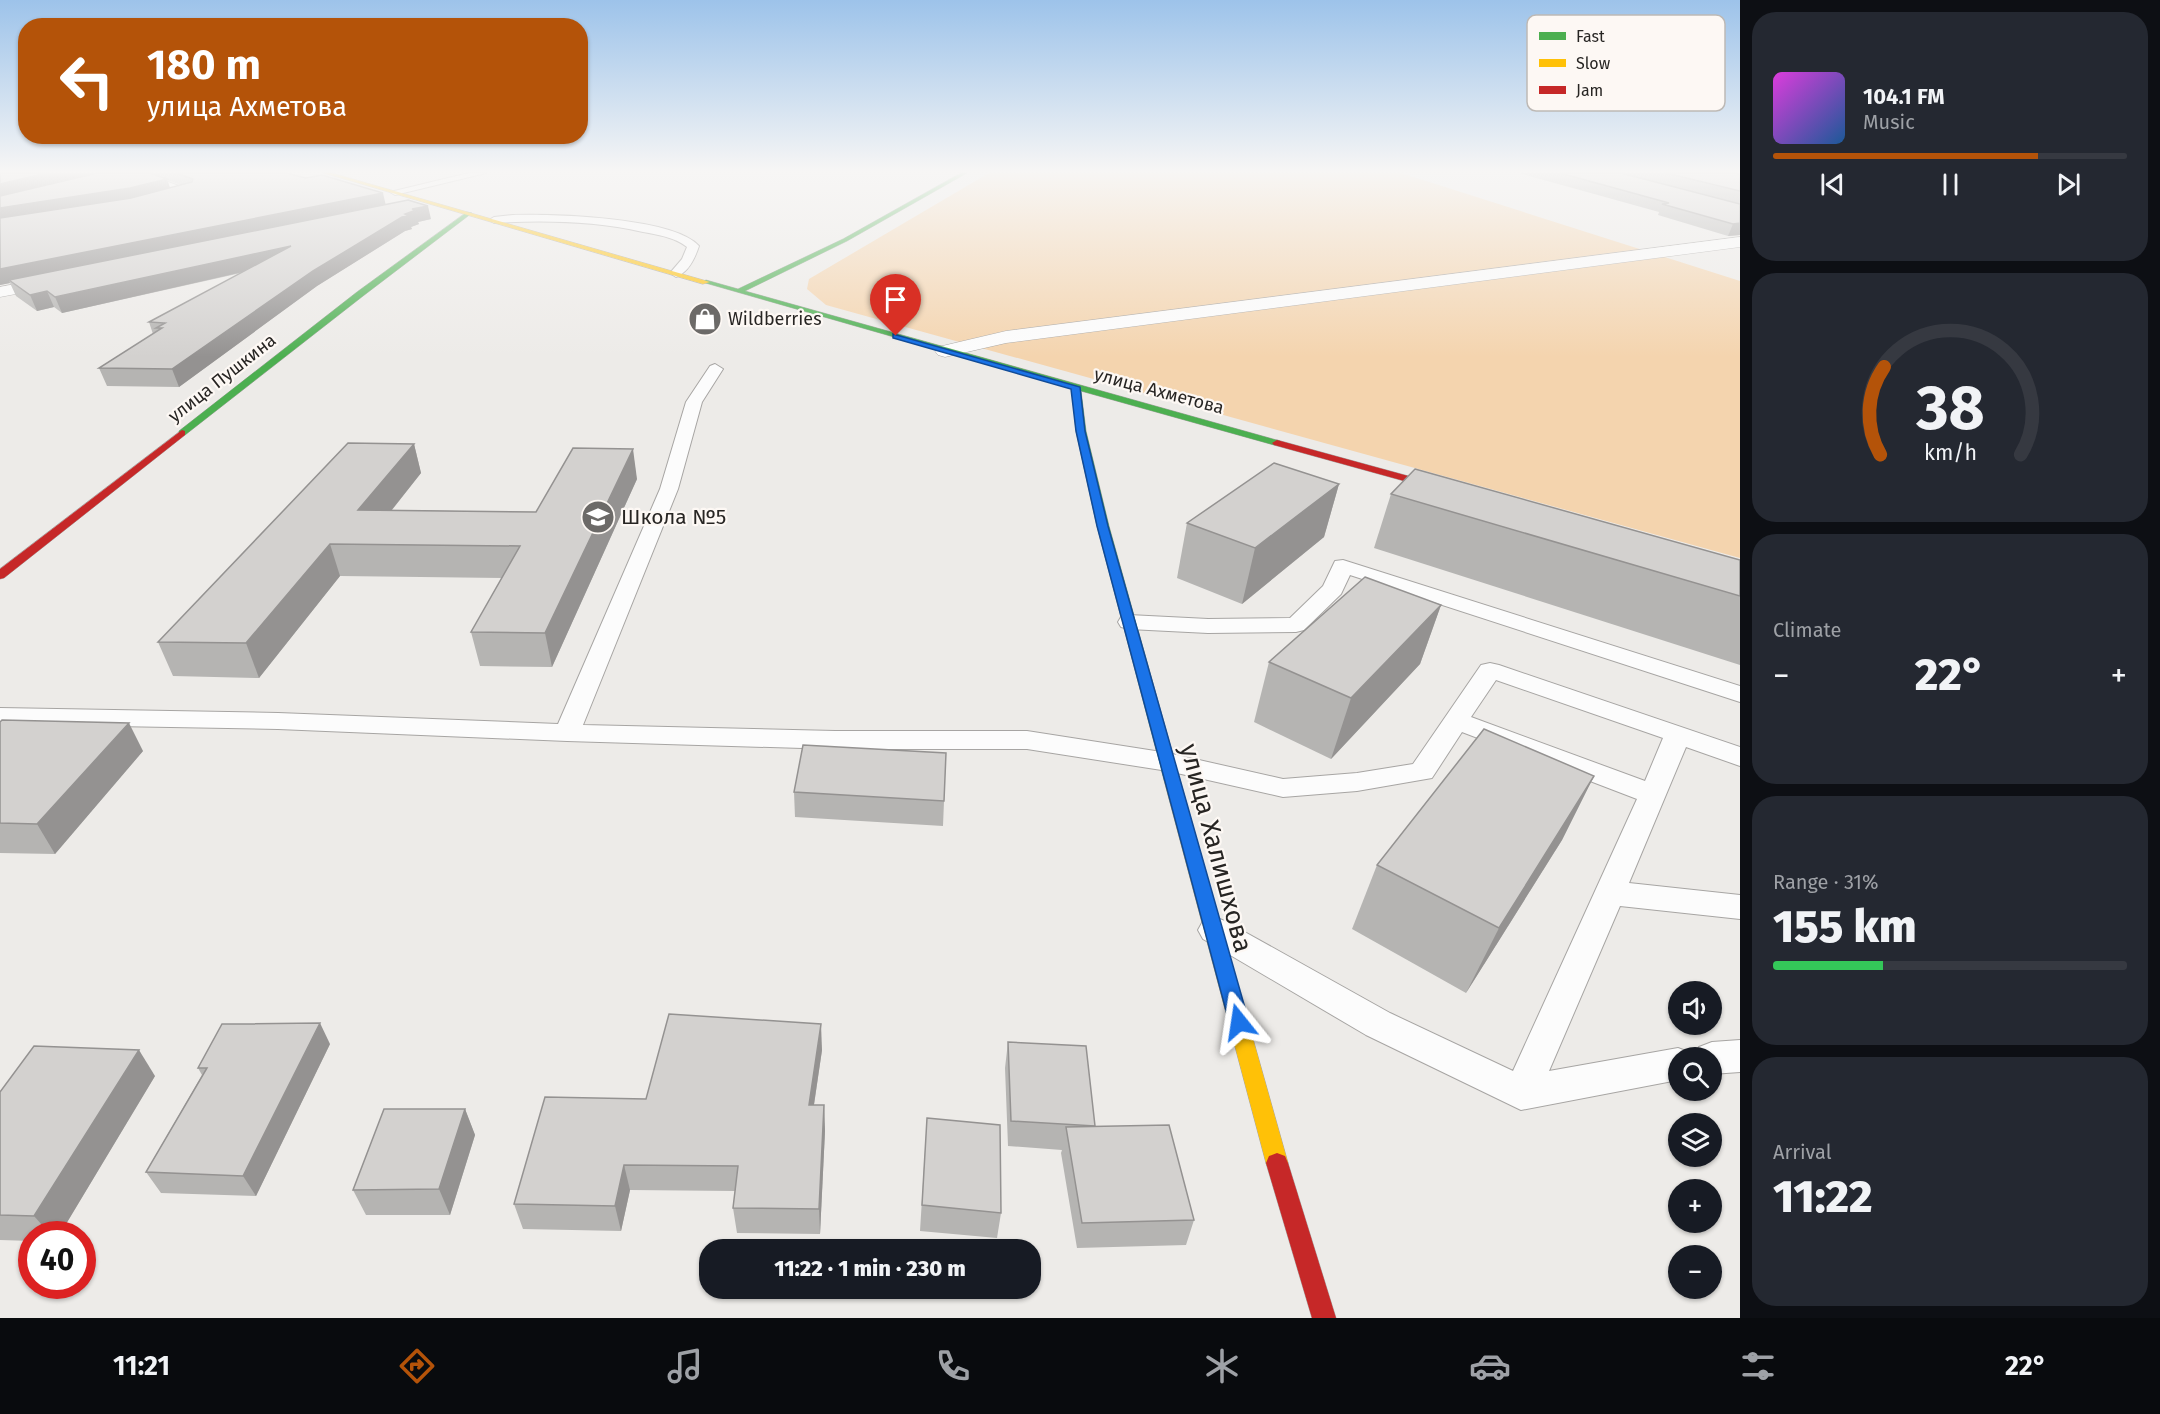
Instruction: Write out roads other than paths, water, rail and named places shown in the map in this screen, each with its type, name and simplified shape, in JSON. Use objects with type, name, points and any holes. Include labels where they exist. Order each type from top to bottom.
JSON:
[{"type":"main road","name":"улица Пушкина","points":[[0,575],[440,235]]},
{"type":"main road","name":"улица Ахметова","points":[[544,235],[945,351],[1467,495]]},
{"type":"main road","points":[[740,291],[787,272],[858,235]]},
{"type":"main road","name":"улица Халишхова","points":[[1076,387],[1081,431],[1103,526],[1282,1182],[1324,1318]]},
{"type":"street","points":[[945,351],[1006,337],[1740,242]]},
{"type":"street","points":[[0,292],[68,278]]},
{"type":"lane","points":[[671,235],[682,237],[693,246],[688,260],[676,273]]},
{"type":"lane","points":[[567,733],[669,489],[694,402],[716,369]]},
{"type":"lane","points":[[1129,622],[1208,626],[1296,624],[1333,590],[1344,566],[1740,694]]},
{"type":"lane","points":[[0,716],[278,721],[567,733],[835,740],[1027,740],[1168,762],[1283,788],[1357,782],[1422,772],[1490,669],[1740,757]]},
{"type":"lane","points":[[1456,721],[1653,795]]},
{"type":"lane","points":[[1521,1093],[1678,734]]},
{"type":"lane","points":[[1610,893],[1740,907]]},
{"type":"lane","points":[[1214,930],[1378,1024],[1521,1093],[1668,1066]]},
{"type":"lane","points":[[1722,1057],[1740,1056]]},
{"type":"place","name":"Wildberries","points":[[705,319]]},
{"type":"place","name":"Школа №5","points":[[598,517]]}]
